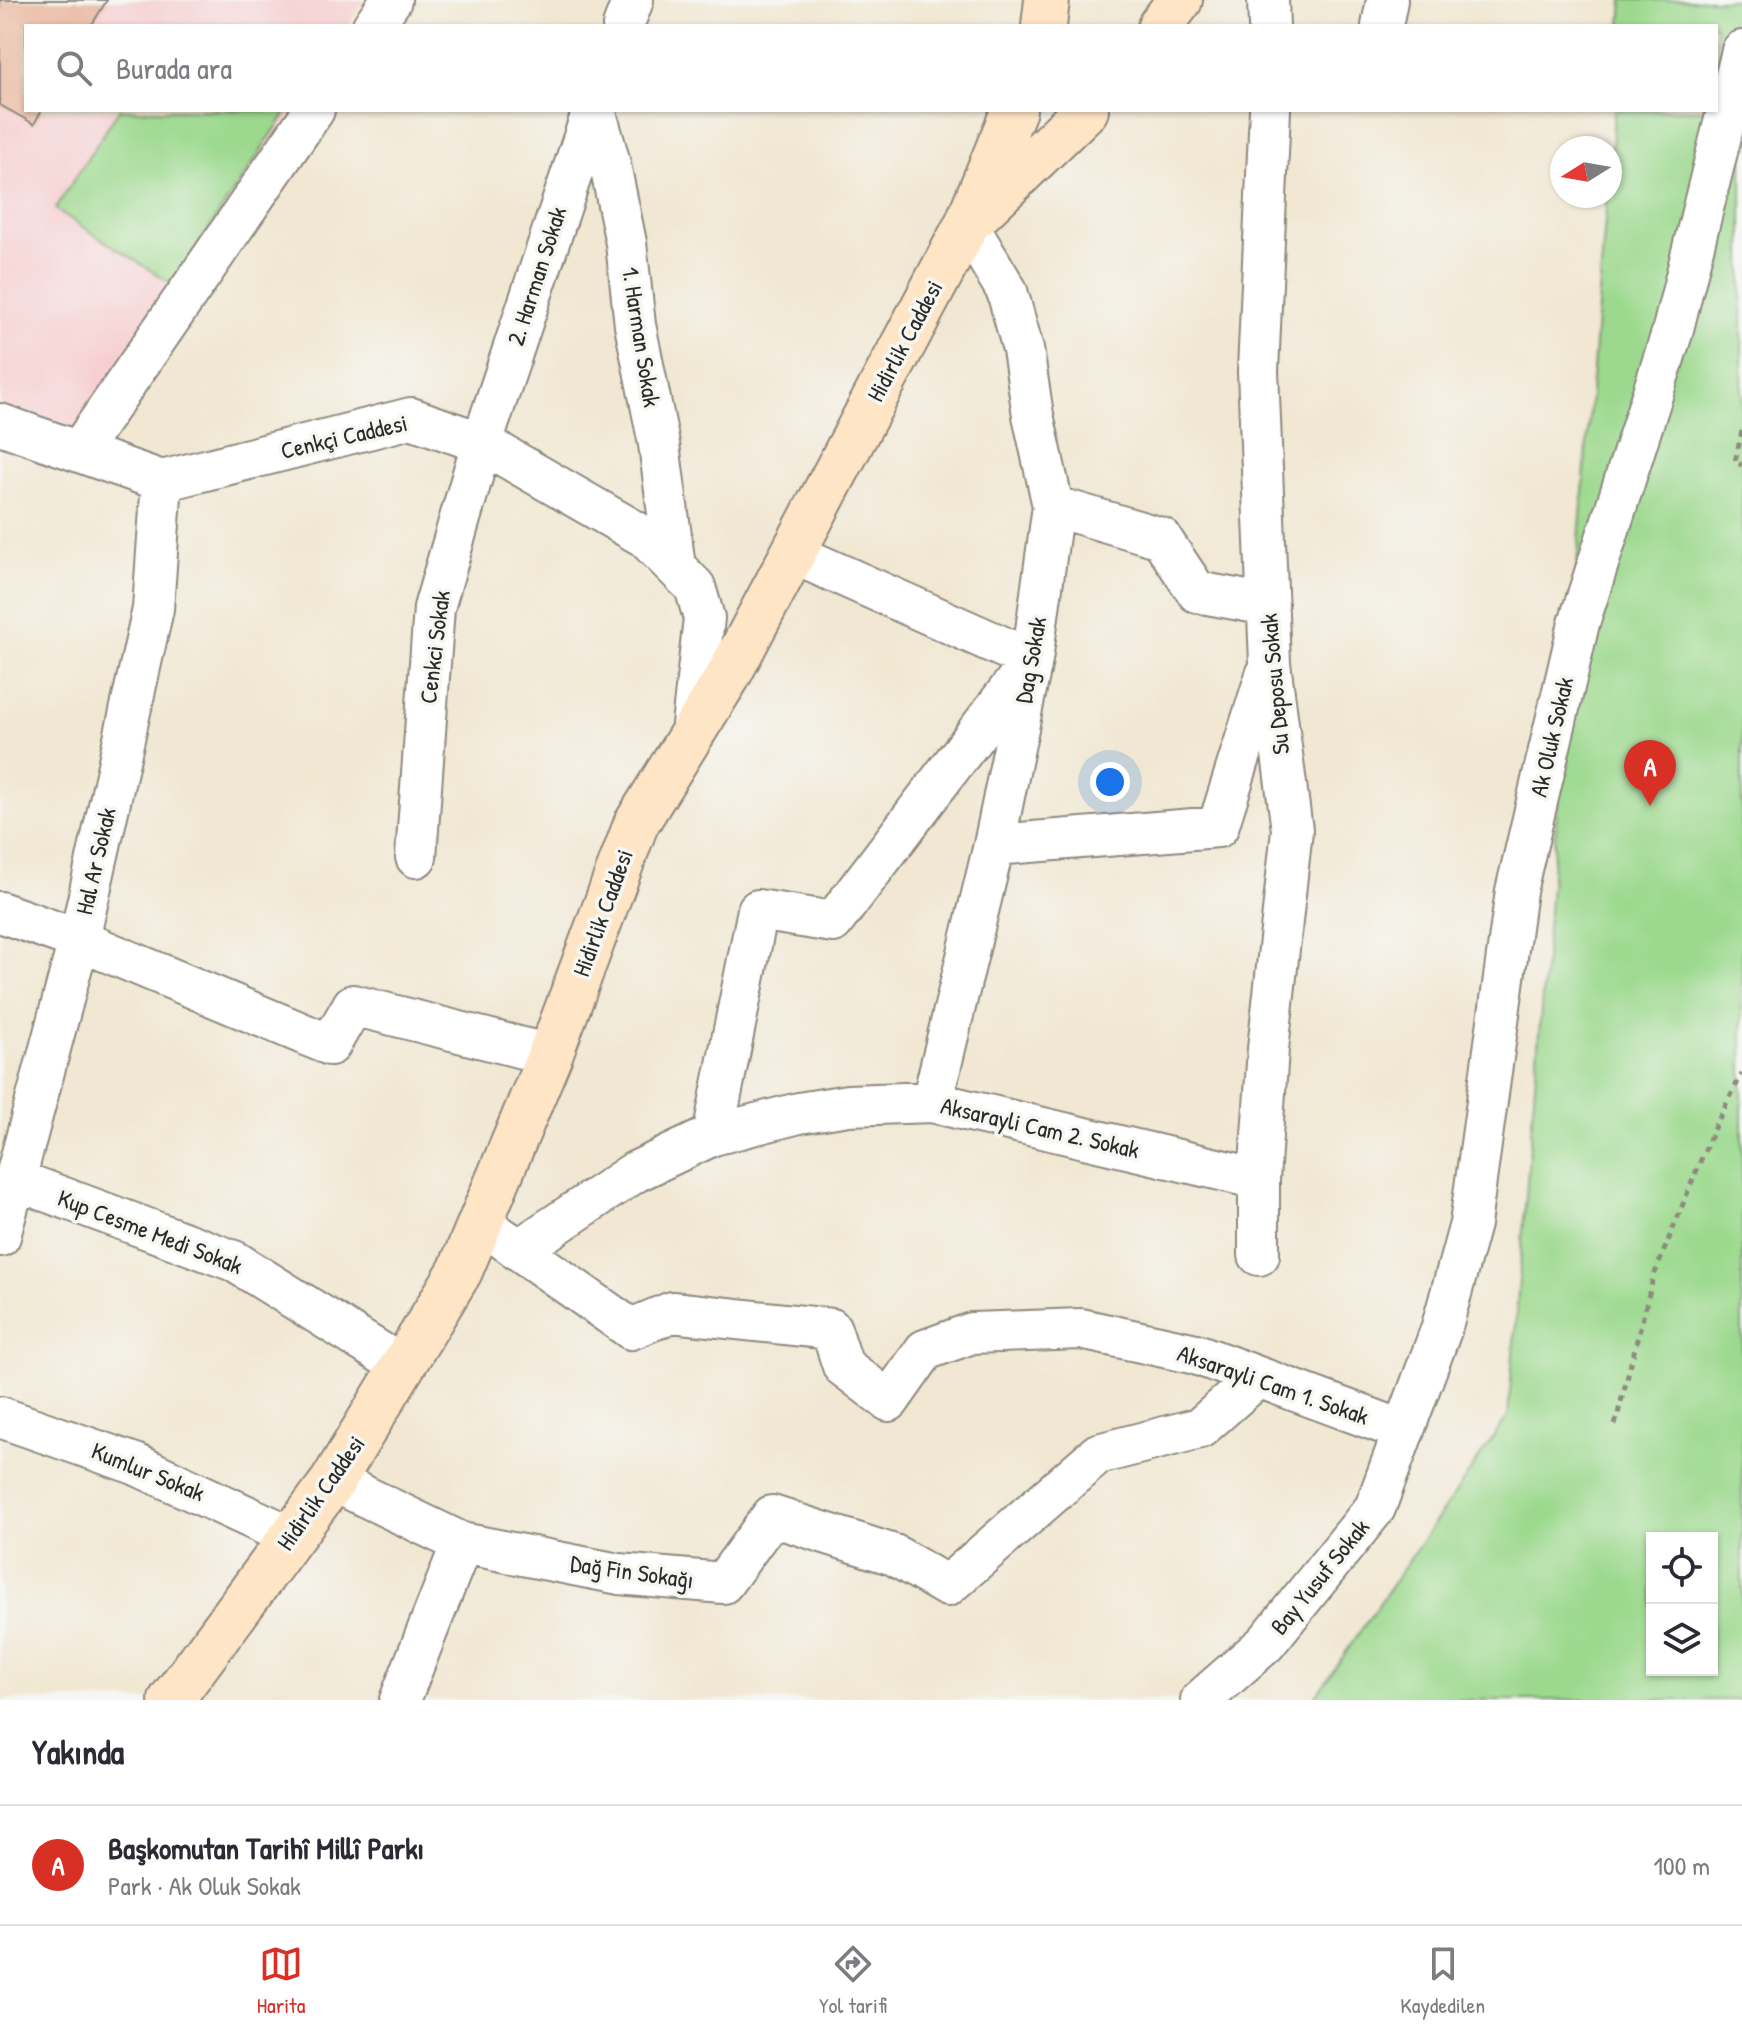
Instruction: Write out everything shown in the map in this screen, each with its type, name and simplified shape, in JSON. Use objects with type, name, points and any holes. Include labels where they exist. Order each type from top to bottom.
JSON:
[{"type":"street","points":[[374,24],[391,0]]},
{"type":"street","points":[[624,24],[633,0]]},
{"type":"street","points":[[1044,24],[1047,0]]},
{"type":"street","points":[[1162,24],[1180,0]]},
{"type":"street","points":[[1268,0],[1269,24]]},
{"type":"street","points":[[1382,24],[1387,0]]},
{"type":"street","name":"Ak Oluk Sokak","points":[[1404,1431],[1441,1330],[1470,1224],[1516,891],[1579,623],[1672,333],[1742,51]]},
{"type":"street","points":[[79,451],[313,112]]},
{"type":"street","name":"2. Harman Sokak","points":[[482,443],[593,112]]},
{"type":"street","name":"1. Harman Sokak","points":[[595,112],[609,160],[626,243],[635,325],[659,444],[675,567]]},
{"type":"street","name":"Hidirlik Caddesi","points":[[171,1700],[333,1481],[460,1271],[550,1055],[636,824],[728,676],[967,224],[1013,112]]},
{"type":"street","points":[[967,224],[1084,112]]},
{"type":"street","name":"Su Deposu Sokak","points":[[1259,1255],[1259,1179],[1268,1049],[1292,830],[1270,663],[1258,371],[1270,112]]},
{"type":"street","name":"Dag Sokak","points":[[932,1102],[994,845],[1032,660],[1053,506],[1033,415],[1023,349],[1007,291],[967,224]]},
{"type":"street","name":"Cenkçi Caddesi","points":[[162,481],[411,418],[482,443],[645,537],[695,587],[704,618],[691,734]]},
{"type":"street","points":[[0,424],[162,481]]},
{"type":"street","name":"Cenkci Sokak","points":[[416,857],[434,608],[482,443]]},
{"type":"street","name":"Hal Ar Sokak","points":[[0,1236],[13,1160],[79,940],[153,609],[162,481]]},
{"type":"street","points":[[1053,506],[1161,538],[1197,592],[1268,605]]},
{"type":"street","points":[[713,1135],[758,910],[833,922],[1032,660],[792,553]]},
{"type":"street","points":[[994,845],[1218,827],[1270,663]]},
{"type":"street","points":[[0,912],[79,940],[330,1045],[353,1005],[550,1055]]},
{"type":"street","name":"Aksarayli Cam 2. Sokak","points":[[518,1250],[635,1172],[713,1135],[799,1113],[848,1105],[932,1102],[1259,1179]]},
{"type":"street","name":"Kup Cesme Medi Sokak","points":[[13,1160],[234,1261],[402,1366]]},
{"type":"street","name":"Aksarayli Cam 1. Sokak","points":[[481,1223],[631,1329],[672,1312],[831,1329],[843,1366],[889,1401],[925,1350],[972,1333],[1081,1329],[1196,1354],[1404,1431]]},
{"type":"street","name":"Dağ Fin Sokağı","points":[[333,1481],[462,1543],[619,1574],[723,1583],[772,1516],[894,1555],[947,1586],[1098,1454],[1200,1428],[1258,1377]]},
{"type":"street","name":"Kumlur Sokak","points":[[0,1417],[135,1464],[292,1537]]},
{"type":"street","name":"Bay Yusuf Sokak","points":[[1201,1700],[1266,1643],[1375,1508],[1404,1431]]},
{"type":"street","points":[[400,1700],[462,1543]]},
{"type":"path","points":[[1742,431],[1735,462],[1742,465]]},
{"type":"path","points":[[1615,1425],[1653,1278],[1713,1130],[1742,1074]]},
{"type":"shaded area","points":[[0,0],[364,0],[348,24],[24,24],[24,112],[292,112],[77,444],[0,417]]},
{"type":"green space","points":[[1623,0],[1742,0],[1742,1700],[1313,1700],[1508,1416],[1606,208],[1622,208],[1622,136],[1613,136],[1614,112],[1718,112],[1718,24],[1621,24]]},
{"type":"green space","points":[[118,112],[287,112],[172,284],[55,209]]},
{"type":"building","points":[[0,0],[107,0],[92,24],[24,24],[24,112],[41,112],[34,124],[0,105]]},
{"type":"place","name":"Başkomutan Tarihî Millî Parkı","points":[[1650,806]]}]
